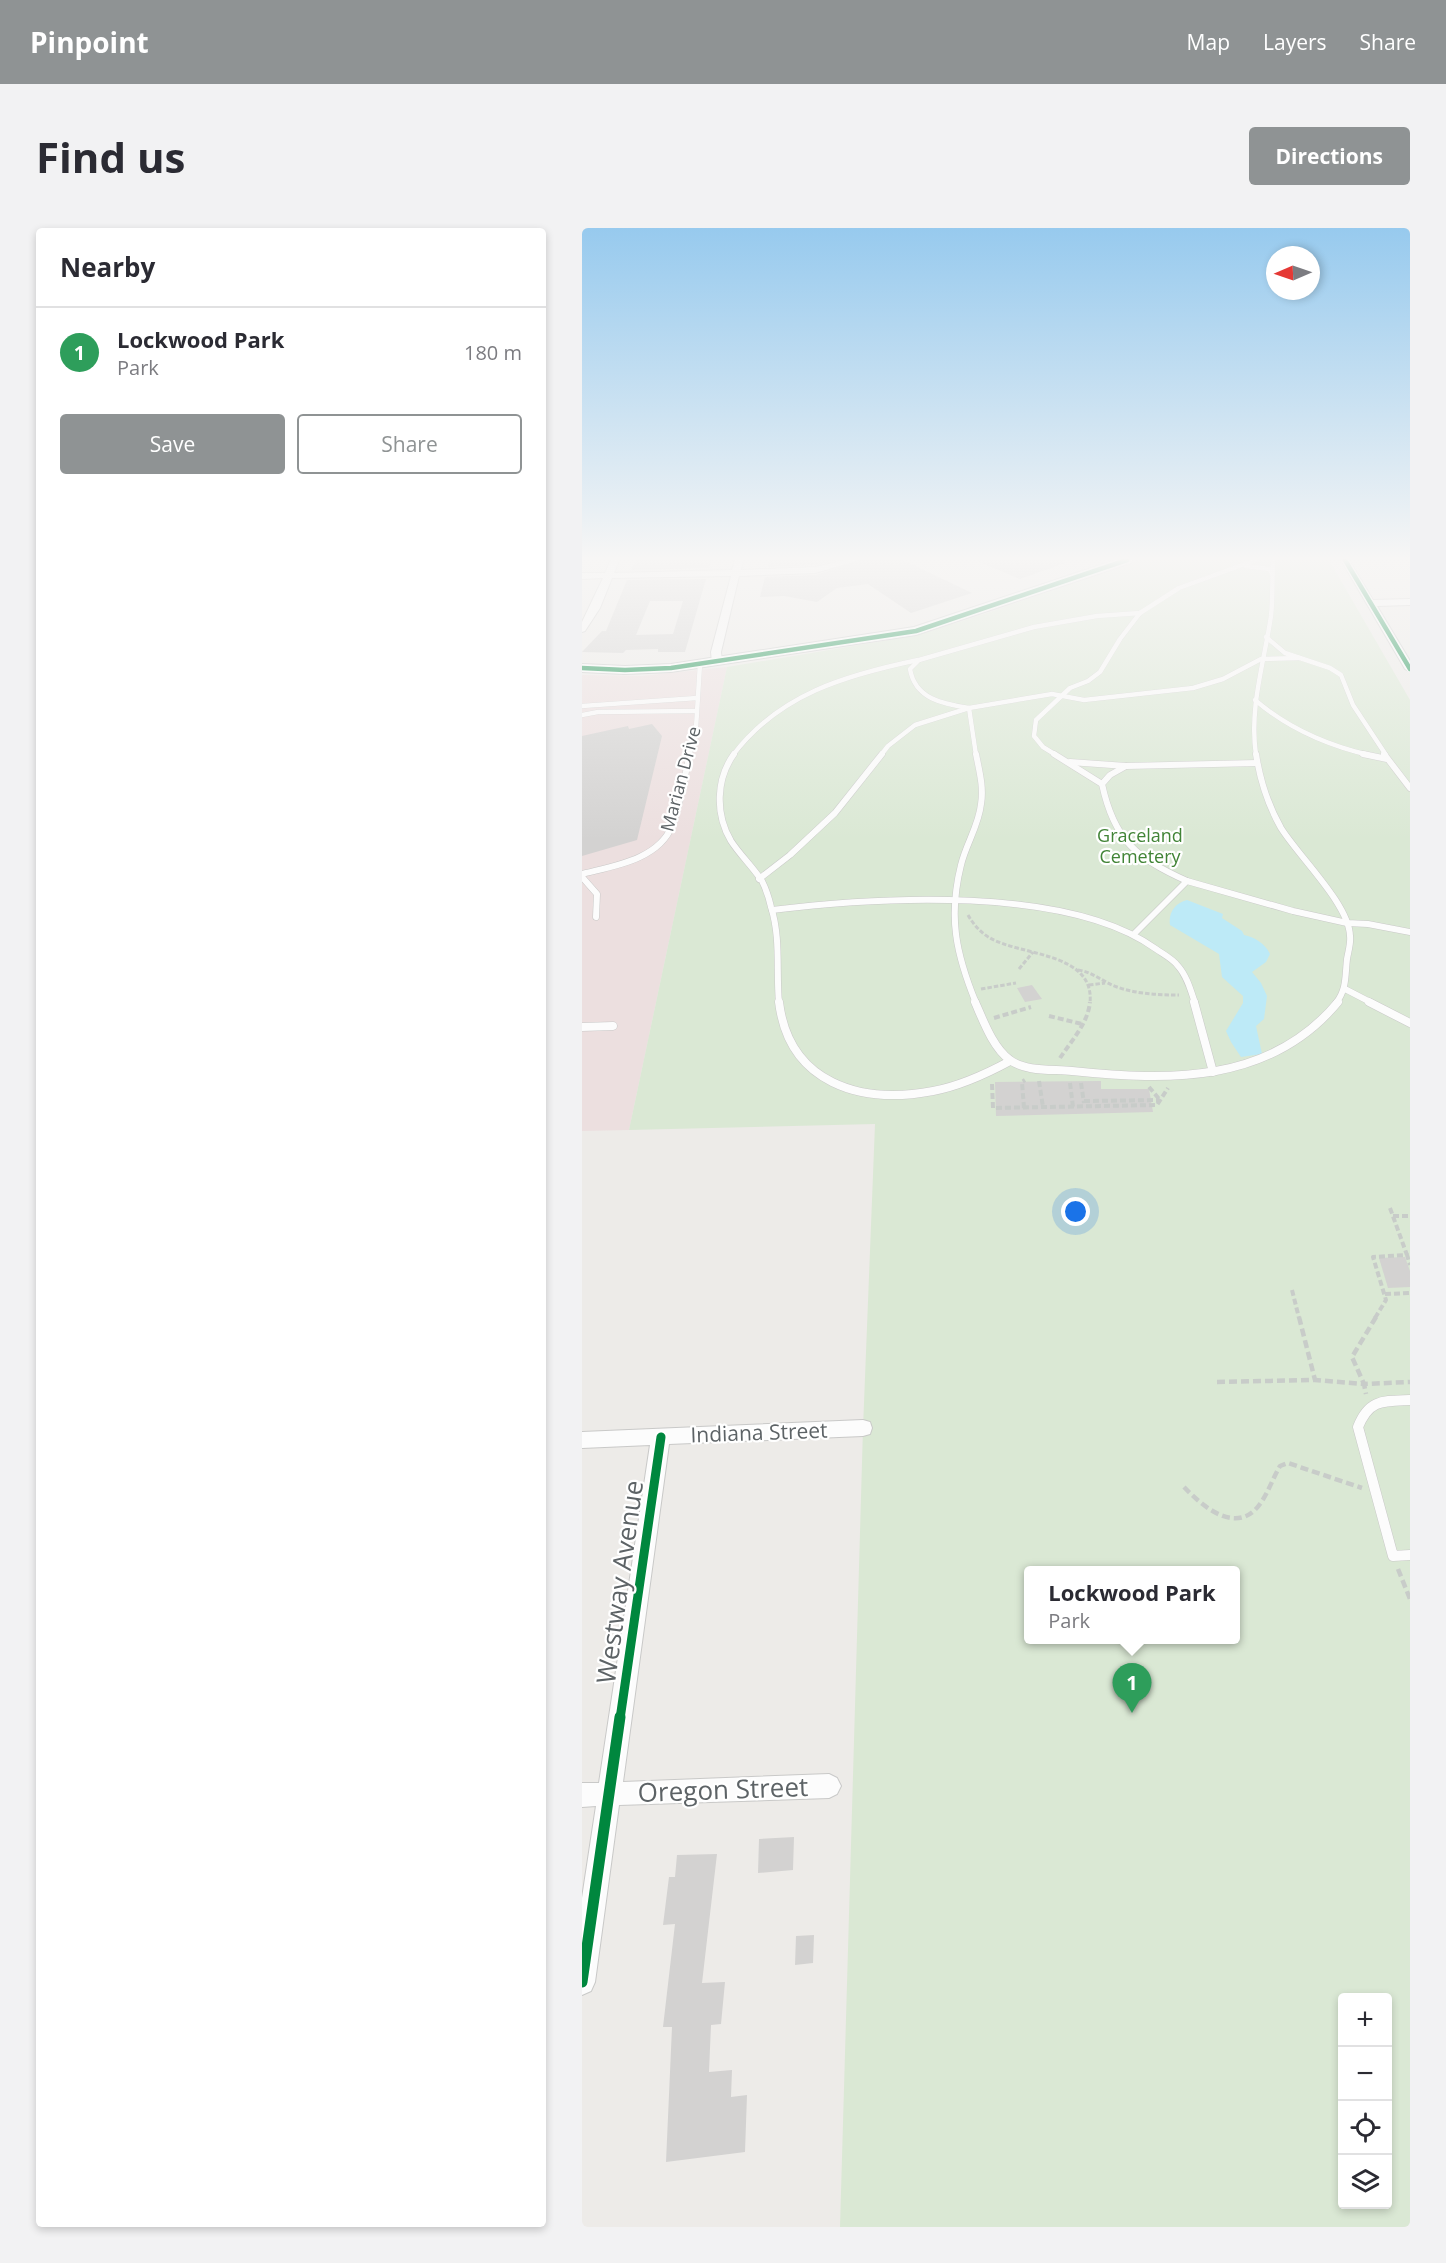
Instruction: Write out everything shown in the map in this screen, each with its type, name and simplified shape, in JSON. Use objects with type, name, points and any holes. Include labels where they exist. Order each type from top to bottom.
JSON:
[{"type":"street","points":[[716,653],[717,662]]},
{"type":"street","points":[[582,668],[653,669],[773,653]]},
{"type":"street","points":[[1401,653],[1410,669]]},
{"type":"street","name":"Indiana Street","points":[[582,1440],[863,1428]]},
{"type":"street","name":"Westway Avenue","points":[[582,1982],[661,1437]]},
{"type":"street","name":"Oregon Street","points":[[582,1795],[829,1786]]},
{"type":"lane","points":[[942,653],[857,674],[822,686],[778,711],[738,746],[720,781],[718,805],[723,824],[736,851],[764,885],[772,910],[776,970],[784,1029],[791,1046],[819,1076],[840,1086],[865,1093],[900,1095],[933,1091],[985,1073],[1010,1061]]},
{"type":"lane","points":[[1111,653],[1100,672],[1088,681],[1070,688],[1036,720],[1034,736],[1043,747],[1102,784],[1108,811],[1119,833],[1134,854],[1161,870],[1187,881],[1270,905],[1347,923],[1368,924],[1410,932]]},
{"type":"lane","points":[[969,708],[979,763],[982,800],[964,856],[956,900],[954,934],[972,990],[995,1042],[1010,1061],[1076,1074],[1145,1078],[1213,1072],[1256,1063],[1277,1054],[1306,1034],[1335,1005],[1345,989],[1350,933],[1347,923],[1335,901],[1289,842],[1275,818],[1261,781],[1252,720],[1262,653]]},
{"type":"lane","points":[[1288,653],[1330,668],[1341,675],[1353,705],[1387,759],[1410,788]]},
{"type":"lane","points":[[759,879],[790,855],[835,813],[888,746],[915,725],[969,708],[1029,697],[1052,694],[1084,700],[1193,688],[1223,679],[1261,659],[1300,658]]},
{"type":"lane","points":[[919,660],[910,669],[910,681],[918,690],[931,699],[969,708]]},
{"type":"lane","name":"Marian Drive","points":[[582,876],[644,856],[667,837],[672,826],[696,728],[700,664]]},
{"type":"lane","points":[[582,706],[697,698]]},
{"type":"lane","points":[[1255,700],[1286,725],[1302,733],[1334,746],[1387,759]]},
{"type":"lane","points":[[582,715],[598,712],[697,711]]},
{"type":"lane","points":[[1065,761],[1126,766],[1257,763]]},
{"type":"lane","points":[[1102,784],[1110,775],[1126,766]]},
{"type":"lane","points":[[582,876],[597,894],[596,917]]},
{"type":"lane","points":[[1136,933],[1187,881]]},
{"type":"lane","points":[[772,910],[876,899],[993,902],[1071,914],[1136,933],[1178,965],[1192,996],[1213,1072]]},
{"type":"lane","points":[[1345,989],[1410,1023]]},
{"type":"lane","points":[[582,1027],[613,1026]]},
{"type":"lane","points":[[1410,1400],[1379,1401],[1369,1406],[1362,1413],[1358,1427],[1393,1556],[1410,1556]]},
{"type":"path","points":[[955,911],[966,911],[970,920],[992,939],[1060,960],[1077,969],[1088,980],[1091,996],[1089,1011],[1053,1069]]},
{"type":"path","points":[[1019,969],[1033,951]]},
{"type":"path","points":[[1077,969],[1090,971],[1108,983]]},
{"type":"path","points":[[1089,985],[1097,982],[1108,983],[1133,991],[1192,996]]},
{"type":"path","points":[[972,990],[1016,983]]},
{"type":"path","points":[[985,1021],[1031,1007]]},
{"type":"path","points":[[1049,1016],[1082,1024]]},
{"type":"path","points":[[1028,1066],[1040,1083],[1043,1107]]},
{"type":"path","points":[[985,1073],[992,1084],[993,1108],[1157,1105],[1170,1084]]},
{"type":"path","points":[[1024,1108],[1022,1082],[1032,1074]]},
{"type":"path","points":[[1073,1107],[1070,1082],[1076,1074],[1081,1082],[1085,1106]]},
{"type":"path","points":[[1084,1101],[1160,1100]]},
{"type":"path","points":[[1390,1208],[1410,1265]]},
{"type":"path","points":[[1393,1216],[1410,1216]]},
{"type":"path","points":[[1369,1406],[1364,1384],[1352,1357],[1386,1300],[1373,1257],[1407,1255]]},
{"type":"path","points":[[1292,1290],[1315,1380]]},
{"type":"path","points":[[1385,1294],[1410,1293]]},
{"type":"path","points":[[1218,1382],[1315,1380],[1364,1384],[1410,1382]]},
{"type":"path","points":[[1184,1488],[1213,1514],[1229,1518],[1246,1516],[1257,1508],[1280,1466],[1288,1463],[1357,1488],[1374,1488]]},
{"type":"path","points":[[1393,1556],[1410,1599]]},
{"type":"shaded area","points":[[727,667],[629,1130],[582,1131],[582,675],[642,676]]},
{"type":"green space","name":"Graceland Cemetery","points":[[809,653],[1383,653],[1410,700],[1410,2227],[840,2227],[863,1428],[875,1124],[629,1130],[727,667]]},
{"type":"water","points":[[1187,900],[1223,914],[1222,918],[1242,931],[1244,935],[1259,941],[1270,954],[1266,962],[1252,972],[1261,983],[1267,996],[1264,1019],[1256,1026],[1262,1054],[1241,1057],[1226,1031],[1243,1003],[1243,996],[1222,977],[1219,954],[1170,925],[1173,909],[1179,903]]},
{"type":"building","points":[[652,724],[662,736],[637,840],[582,856],[582,736],[628,726],[629,729]]},
{"type":"building","points":[[1032,985],[1042,999],[1025,1002],[1017,988]]},
{"type":"building","points":[[1101,1081],[1101,1089],[1149,1089],[1153,1112],[996,1116],[995,1082]]},
{"type":"building","points":[[1405,1257],[1410,1271],[1410,1287],[1388,1288],[1379,1258]]},
{"type":"building","points":[[794,1837],[793,1870],[758,1873],[759,1839]]},
{"type":"building","points":[[717,1854],[702,1983],[725,1982],[721,2024],[711,2025],[709,2072],[732,2070],[731,2097],[747,2095],[745,2152],[666,2162],[672,2027],[663,2027],[675,1924],[663,1925],[669,1877],[675,1877],[677,1855]]},
{"type":"building","points":[[814,1935],[813,1963],[795,1965],[796,1936]]},
{"type":"cycle path","points":[[582,668],[625,670],[671,668],[768,653]]},
{"type":"cycle path","points":[[1401,653],[1410,669]]},
{"type":"cycle path","points":[[582,1982],[661,1437]]},
{"type":"place","name":"Lockwood Park","points":[[1132,1713]]}]
